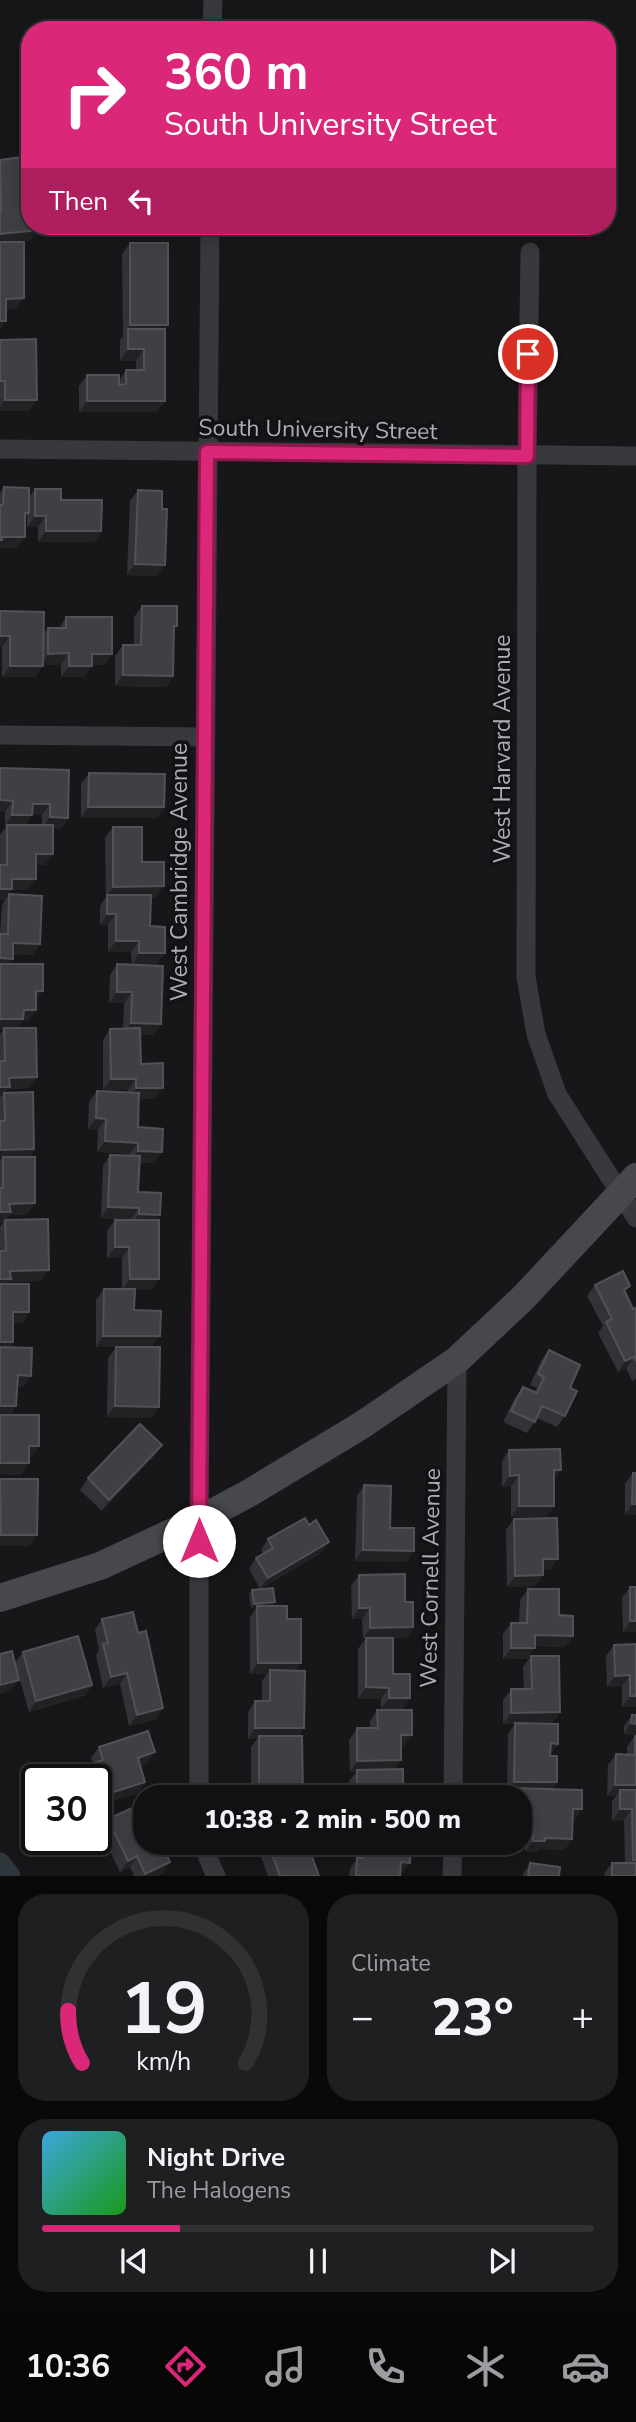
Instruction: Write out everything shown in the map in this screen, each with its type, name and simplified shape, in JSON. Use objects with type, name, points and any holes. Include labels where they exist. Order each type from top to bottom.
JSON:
[{"type":"street","points":[[212,21],[213,0]]},
{"type":"street","name":"West Cambridge Avenue","points":[[199,1785],[210,235]]},
{"type":"street","name":"West Harvard Avenue","points":[[530,252],[526,976],[536,1034],[557,1094],[628,1186],[636,1218]]},
{"type":"street","name":"South University Street","points":[[0,449],[636,456]]},
{"type":"street","points":[[0,734],[205,737]]},
{"type":"street","points":[[0,1598],[100,1566],[199,1520],[362,1425],[457,1360],[523,1298],[628,1186]]},
{"type":"street","name":"West Cornell Avenue","points":[[453,1785],[457,1360]]},
{"type":"street","points":[[207,1855],[216,1876]]},
{"type":"street","points":[[452,1876],[453,1855]]},
{"type":"building","points":[[21,157],[21,232],[0,234],[0,160]]},
{"type":"building","points":[[0,242],[24,242],[24,298],[6,299],[6,321],[0,321]]},
{"type":"building","points":[[130,243],[168,243],[168,325],[130,325]]},
{"type":"building","points":[[128,329],[165,329],[165,401],[87,401],[87,375],[119,375],[119,385],[126,384],[126,370],[144,370],[144,349],[128,349]]},
{"type":"building","points":[[36,339],[37,400],[5,400],[5,381],[0,381],[0,340]]},
{"type":"building","points":[[4,487],[29,488],[25,537],[2,537],[0,540],[0,505],[3,505]]},
{"type":"building","points":[[35,489],[61,489],[61,500],[102,500],[101,531],[46,531],[46,516],[35,516]]},
{"type":"building","points":[[138,490],[162,491],[162,509],[167,509],[165,565],[135,564]]},
{"type":"building","points":[[142,606],[177,606],[173,676],[123,675],[123,645],[141,645]]},
{"type":"building","points":[[0,611],[44,612],[43,666],[10,666],[10,636],[0,636]]},
{"type":"building","points":[[66,617],[112,617],[112,654],[92,654],[92,666],[69,666],[69,653],[48,654],[48,628],[66,628]]},
{"type":"building","points":[[0,768],[69,770],[68,818],[50,817],[50,804],[33,804],[32,815],[12,815],[13,801],[0,800]]},
{"type":"building","points":[[89,773],[165,774],[164,807],[88,807]]},
{"type":"building","points":[[7,825],[53,825],[53,854],[36,854],[36,879],[12,879],[12,889],[0,889],[0,865],[7,865]]},
{"type":"building","points":[[113,827],[142,827],[142,862],[164,862],[164,886],[113,887]]},
{"type":"building","points":[[9,894],[42,896],[40,944],[13,943],[13,959],[0,958],[0,934],[8,934]]},
{"type":"building","points":[[107,895],[151,895],[150,926],[165,927],[165,953],[139,953],[139,941],[116,941],[116,914],[107,914]]},
{"type":"building","points":[[0,964],[43,964],[43,991],[36,991],[36,1010],[24,1010],[23,1019],[0,1019]]},
{"type":"building","points":[[117,964],[163,966],[161,1024],[131,1023],[132,992],[117,992]]},
{"type":"building","points":[[4,1028],[36,1028],[37,1077],[9,1078],[10,1087],[0,1087],[0,1061],[5,1061]]},
{"type":"building","points":[[140,1028],[141,1064],[163,1063],[163,1088],[136,1088],[136,1079],[111,1079],[110,1029]]},
{"type":"building","points":[[97,1091],[139,1093],[138,1127],[163,1129],[162,1152],[138,1151],[138,1143],[105,1141],[106,1119],[96,1118]]},
{"type":"building","points":[[33,1092],[34,1149],[0,1150],[0,1121],[5,1121],[4,1093]]},
{"type":"building","points":[[110,1155],[140,1156],[138,1192],[161,1193],[160,1215],[139,1214],[139,1208],[108,1207]]},
{"type":"building","points":[[3,1157],[35,1157],[35,1203],[9,1204],[11,1212],[0,1212]]},
{"type":"building","points":[[48,1219],[49,1270],[10,1271],[11,1279],[0,1279],[0,1251],[6,1251],[5,1220]]},
{"type":"building","points":[[115,1220],[159,1220],[159,1279],[130,1279],[129,1247],[115,1247]]},
{"type":"building","points":[[623,1271],[630,1286],[624,1290],[633,1309],[636,1308],[636,1361],[634,1357],[625,1361],[606,1322],[612,1319],[595,1285]]},
{"type":"building","points":[[0,1284],[29,1284],[29,1312],[13,1312],[13,1342],[0,1342]]},
{"type":"building","points":[[104,1289],[135,1289],[134,1310],[161,1311],[160,1336],[103,1336]]},
{"type":"building","points":[[0,1347],[32,1348],[31,1376],[18,1375],[16,1406],[0,1406]]},
{"type":"building","points":[[116,1347],[160,1347],[159,1407],[115,1406]]},
{"type":"building","points":[[549,1350],[580,1365],[570,1388],[577,1391],[565,1416],[542,1406],[535,1422],[511,1411],[523,1387],[537,1393],[544,1377],[538,1374]]},
{"type":"building","points":[[0,1415],[39,1415],[39,1446],[29,1446],[29,1463],[0,1463]]},
{"type":"building","points":[[140,1424],[162,1445],[109,1500],[88,1478]]},
{"type":"building","points":[[560,1449],[561,1470],[554,1470],[554,1506],[519,1506],[519,1475],[510,1476],[509,1450]]},
{"type":"building","points":[[633,1473],[636,1473],[636,1504],[632,1504]]},
{"type":"building","points":[[0,1479],[38,1479],[37,1535],[1,1535]]},
{"type":"building","points":[[364,1485],[391,1486],[390,1528],[414,1528],[414,1551],[363,1550]]},
{"type":"building","points":[[305,1518],[309,1525],[316,1520],[329,1542],[268,1578],[256,1558],[273,1548],[268,1539]]},
{"type":"building","points":[[557,1518],[558,1559],[543,1559],[543,1575],[515,1576],[514,1519]]},
{"type":"building","points":[[405,1574],[405,1602],[413,1602],[413,1627],[370,1628],[370,1608],[359,1608],[359,1575]]},
{"type":"building","points":[[630,1587],[636,1587],[636,1621],[630,1621]]},
{"type":"building","points":[[273,1588],[275,1602],[254,1604],[252,1590]]},
{"type":"building","points":[[528,1589],[559,1589],[559,1615],[573,1616],[573,1636],[535,1635],[535,1648],[511,1648],[511,1623],[527,1623]]},
{"type":"building","points":[[257,1606],[287,1606],[287,1619],[301,1619],[301,1663],[258,1663]]},
{"type":"building","points":[[133,1612],[138,1633],[146,1631],[163,1708],[137,1715],[127,1673],[111,1677],[103,1644],[108,1643],[102,1619]]},
{"type":"building","points":[[78,1636],[92,1685],[36,1701],[23,1652]]},
{"type":"building","points":[[366,1638],[393,1638],[393,1674],[410,1674],[410,1698],[389,1698],[389,1688],[366,1687]]},
{"type":"building","points":[[636,1644],[636,1696],[630,1696],[630,1675],[615,1676],[614,1645]]},
{"type":"building","points":[[12,1651],[19,1680],[0,1685],[0,1654]]},
{"type":"building","points":[[531,1656],[559,1656],[560,1712],[511,1713],[511,1689],[532,1689]]},
{"type":"building","points":[[270,1670],[305,1671],[304,1728],[255,1728],[255,1701],[270,1701]]},
{"type":"building","points":[[377,1710],[412,1710],[412,1735],[401,1735],[401,1760],[357,1761],[357,1728],[378,1728]]},
{"type":"building","points":[[632,1715],[636,1715],[636,1724],[631,1723]]},
{"type":"building","points":[[515,1723],[558,1724],[558,1744],[551,1743],[550,1756],[557,1756],[557,1782],[514,1782]]},
{"type":"building","points":[[148,1731],[155,1752],[138,1758],[145,1782],[112,1792],[112,1764],[93,1763],[103,1760],[99,1747]]},
{"type":"building","points":[[259,1736],[302,1736],[303,1785],[259,1785]]},
{"type":"building","points":[[635,1736],[636,1785],[615,1785],[616,1754],[635,1755]]},
{"type":"building","points":[[403,1769],[403,1785],[357,1785],[357,1770]]},
{"type":"building","points":[[532,1789],[582,1790],[582,1809],[573,1809],[572,1839],[545,1838],[545,1841],[533,1841]]},
{"type":"building","points":[[620,1790],[636,1790],[636,1860],[633,1860],[632,1809],[620,1809]]},
{"type":"building","points":[[133,1808],[133,1855],[167,1855],[170,1862],[145,1874],[137,1856],[128,1861],[112,1827],[112,1817]]},
{"type":"building","points":[[272,1855],[311,1855],[319,1876],[280,1876]]},
{"type":"building","points":[[363,1855],[410,1855],[410,1863],[401,1862],[400,1876],[356,1876],[357,1858],[363,1858]]},
{"type":"building","points":[[530,1863],[560,1867],[559,1876],[528,1876]]},
{"type":"building","points":[[612,1863],[636,1863],[636,1876],[612,1876]]},
{"type":"waterway","points":[[0,1863],[10,1876]]},
{"type":"route","points":[[199,1541],[207,452],[527,456],[528,354]]}]
